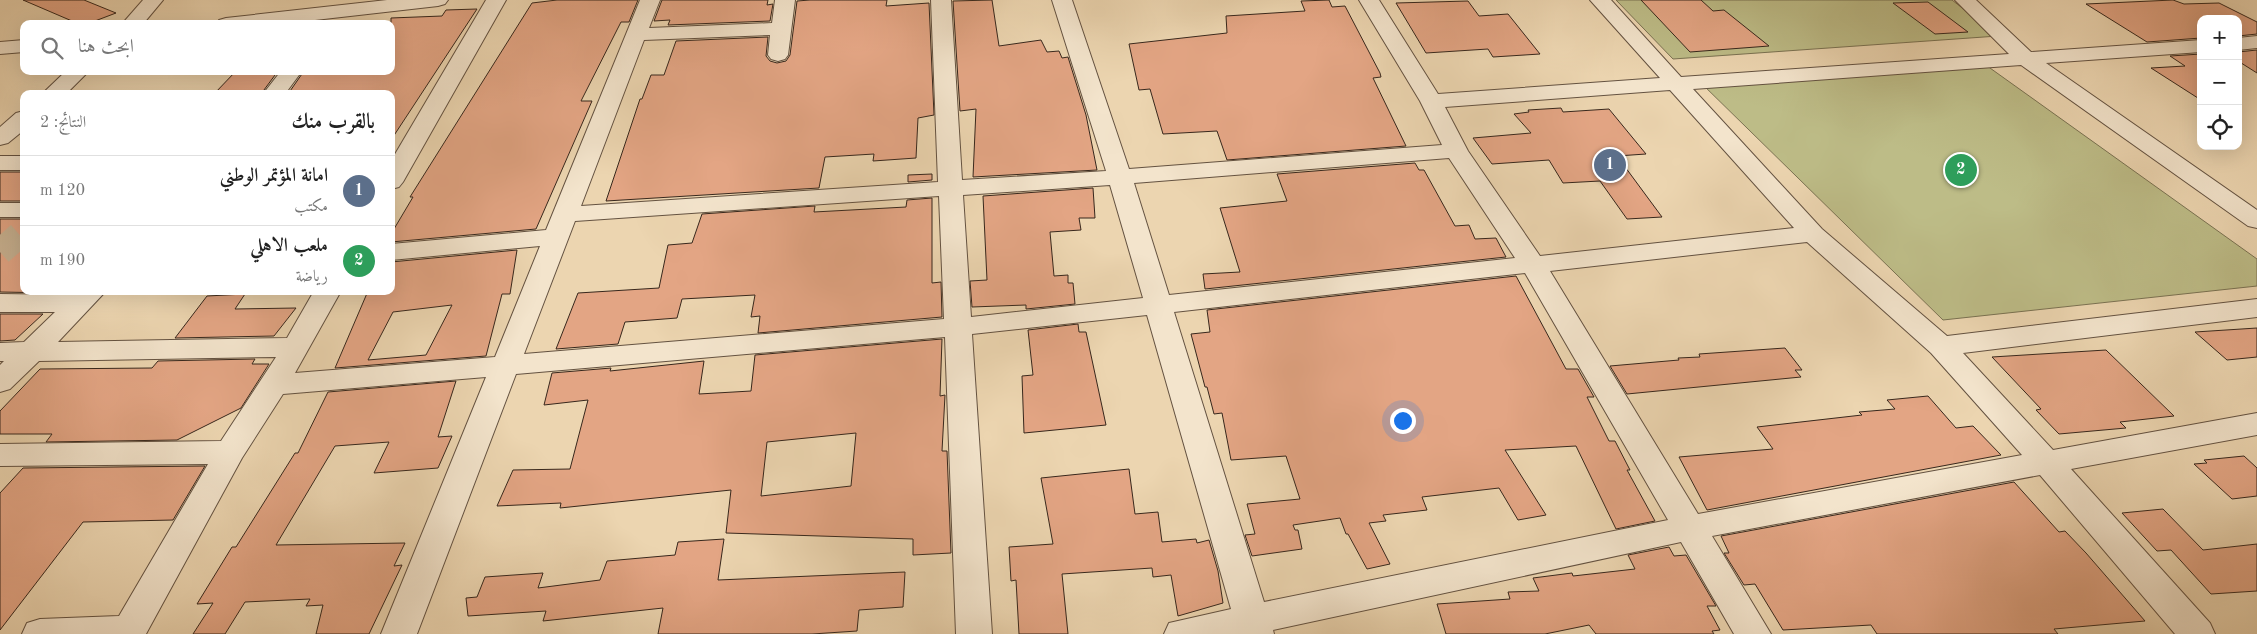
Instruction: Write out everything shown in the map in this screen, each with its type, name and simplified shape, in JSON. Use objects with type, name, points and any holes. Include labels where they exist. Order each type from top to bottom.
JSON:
[{"type":"street","points":[[136,20],[153,0]]},
{"type":"street","points":[[260,20],[438,0]]},
{"type":"street","points":[[395,175],[496,0]]},
{"type":"street","points":[[400,634],[650,0]]},
{"type":"street","points":[[778,56],[785,0]]},
{"type":"street","points":[[941,0],[974,634]]},
{"type":"street","points":[[1062,0],[1120,177],[1254,628]]},
{"type":"street","points":[[1369,0],[1431,101],[1456,151],[1533,265],[1753,634]]},
{"type":"street","points":[[1600,0],[1813,234],[1941,346],[2047,462],[2197,634]]},
{"type":"street","points":[[1965,0],[2026,59],[2255,218]]},
{"type":"street","points":[[637,34],[781,29]]},
{"type":"street","points":[[2242,44],[2257,42]]},
{"type":"street","points":[[0,48],[20,46]]},
{"type":"street","points":[[1431,101],[2197,46]]},
{"type":"street","points":[[58,90],[74,75]]},
{"type":"street","points":[[277,90],[289,75]]},
{"type":"street","points":[[0,138],[14,123]]},
{"type":"street","points":[[395,251],[562,225],[951,187],[1120,177],[1456,151]]},
{"type":"street","points":[[0,163],[20,163]]},
{"type":"street","points":[[0,210],[20,210]]},
{"type":"street","points":[[274,385],[958,327],[1813,234]]},
{"type":"street","points":[[40,634],[129,632],[230,452],[274,385],[326,295]]},
{"type":"street","points":[[0,303],[87,298]]},
{"type":"street","points":[[0,382],[87,298]]},
{"type":"street","points":[[1941,346],[2257,308]]},
{"type":"street","points":[[0,352],[296,347]]},
{"type":"street","points":[[1182,634],[1254,628],[1690,528],[2257,424]]},
{"type":"street","points":[[0,455],[230,452]]},
{"type":"shaded area","points":[[1616,0],[1952,0],[1998,36],[1673,59]]},
{"type":"shaded area","points":[[1976,58],[2257,259],[2257,286],[1943,320],[1699,81]]},
{"type":"building","points":[[23,0],[84,0],[116,13],[98,20],[70,20]]},
{"type":"building","points":[[557,0],[638,0],[629,22],[621,22],[581,101],[592,101],[536,229],[395,242],[395,227],[413,197],[410,197],[532,3]]},
{"type":"building","points":[[662,0],[768,0],[767,5],[773,4],[770,21],[668,25],[670,20],[654,21]]},
{"type":"building","points":[[887,0],[886,6],[929,3],[934,115],[918,118],[916,158],[873,161],[874,154],[825,157],[819,188],[606,201],[640,99],[642,99],[651,75],[664,75],[676,41],[768,37],[766,56],[770,61],[777,63],[786,61],[790,55],[797,1]]},
{"type":"building","points":[[992,0],[999,46],[1041,40],[1047,52],[1059,51],[1062,58],[1068,57],[1086,115],[1097,170],[973,177],[976,109],[960,111],[953,1]]},
{"type":"building","points":[[1329,0],[1332,7],[1345,6],[1380,73],[1381,77],[1373,78],[1406,146],[1227,160],[1217,131],[1163,134],[1150,89],[1139,90],[1129,44],[1227,33],[1226,16],[1305,11],[1301,1]]},
{"type":"building","points":[[1641,0],[1701,0],[1713,11],[1724,10],[1769,46],[1690,52]]},
{"type":"building","points":[[2173,0],[2184,4],[2219,3],[2257,22],[2257,34],[2242,36],[2242,15],[2197,15],[2197,38],[2147,42],[2086,4]]},
{"type":"building","points":[[1468,1],[1479,16],[1508,14],[1540,54],[1493,57],[1488,49],[1426,53],[1396,3]]},
{"type":"building","points":[[1928,2],[1968,32],[1935,34],[1893,3]]},
{"type":"building","points":[[477,9],[395,134],[395,90],[291,90],[301,75],[395,75],[395,20],[391,20],[391,18],[442,16],[446,10]]},
{"type":"building","points":[[2257,50],[2257,73],[2242,64],[2242,52]]},
{"type":"building","points":[[2197,54],[2197,97],[2151,68],[2185,66],[2170,56]]},
{"type":"building","points":[[232,75],[275,75],[264,90],[218,90]]},
{"type":"building","points":[[1561,108],[1563,112],[1609,109],[1646,154],[1617,156],[1662,217],[1627,219],[1600,181],[1563,183],[1549,160],[1492,164],[1473,138],[1531,133],[1514,114],[1529,112],[1528,110]]},
{"type":"building","points":[[1415,163],[1419,170],[1424,170],[1455,226],[1469,225],[1475,239],[1496,238],[1506,257],[1205,289],[1203,274],[1240,272],[1220,208],[1287,201],[1277,174]]},
{"type":"building","points":[[0,172],[20,172],[20,201],[0,201]]},
{"type":"building","points":[[932,174],[932,180],[908,182],[908,175]]},
{"type":"building","points":[[1093,188],[1095,218],[1079,218],[1081,230],[1050,232],[1054,276],[1068,275],[1068,283],[1073,283],[1075,304],[1026,309],[1026,305],[972,307],[970,281],[987,280],[983,196]]},
{"type":"building","points":[[932,198],[932,283],[941,282],[942,317],[758,333],[760,316],[751,317],[755,295],[682,299],[677,318],[625,322],[618,344],[556,349],[578,293],[659,288],[668,245],[692,243],[702,214],[815,206],[814,212],[906,207],[907,200]]},
{"type":"building","points":[[0,219],[20,219],[20,292],[0,292]]},
{"type":"building","points":[[517,250],[510,294],[502,294],[486,356],[335,368],[366,295],[395,295],[395,262]],"holes":[[[452,305],[426,355],[368,360],[393,312]]]},
{"type":"building","points":[[1516,276],[1566,369],[1578,369],[1594,397],[1587,397],[1609,441],[1615,441],[1630,470],[1627,470],[1655,521],[1616,529],[1576,446],[1505,450],[1546,515],[1518,520],[1499,488],[1422,497],[1427,510],[1383,515],[1386,521],[1369,523],[1390,564],[1367,569],[1348,534],[1346,534],[1340,518],[1293,525],[1295,530],[1298,530],[1302,549],[1252,556],[1245,535],[1255,534],[1247,504],[1300,499],[1286,456],[1231,460],[1222,413],[1214,414],[1191,334],[1210,332],[1207,310]]},
{"type":"building","points":[[244,295],[235,309],[296,308],[274,336],[175,338],[207,296]]},
{"type":"building","points":[[0,314],[43,314],[15,340],[0,341]]},
{"type":"building","points":[[1078,324],[1079,332],[1086,332],[1106,425],[1024,433],[1022,376],[1033,375],[1028,330]]},
{"type":"building","points":[[2257,328],[2257,357],[2227,360],[2195,332]]},
{"type":"building","points":[[942,339],[940,396],[945,395],[942,451],[947,451],[951,553],[913,555],[913,539],[726,533],[731,490],[560,508],[561,503],[497,506],[513,470],[570,469],[588,400],[544,405],[552,373],[611,368],[610,371],[704,361],[699,394],[751,391],[755,355]],"holes":[[[856,433],[851,486],[761,496],[767,442]]]},
{"type":"building","points":[[1785,348],[1802,370],[1795,370],[1801,377],[1627,394],[1610,366],[1679,360],[1678,358],[1700,357],[1699,354]]},
{"type":"building","points":[[2106,350],[2174,416],[2120,422],[2126,428],[2059,434],[2036,410],[2041,409],[1992,357]]},
{"type":"building","points":[[255,359],[252,364],[269,364],[241,408],[177,440],[46,442],[52,434],[0,434],[0,411],[40,369],[152,368],[158,361]]},
{"type":"building","points":[[456,381],[438,437],[452,436],[438,468],[374,473],[389,442],[335,446],[276,545],[405,543],[394,566],[402,565],[369,634],[316,634],[323,605],[306,606],[310,599],[245,602],[225,634],[193,634],[213,603],[197,604],[232,547],[236,547],[295,453],[298,453],[328,392]]},
{"type":"building","points":[[1928,396],[1956,428],[1973,426],[2001,455],[1707,510],[1679,457],[1773,449],[1757,427],[1862,415],[1859,412],[1895,409],[1887,400]]},
{"type":"building","points":[[2244,456],[2257,468],[2257,496],[2232,499],[2194,464],[2207,463],[2204,460]]},
{"type":"building","points":[[205,466],[173,520],[83,522],[0,630],[0,493],[23,468]]},
{"type":"building","points":[[1129,469],[1135,514],[1158,512],[1162,542],[1196,539],[1197,543],[1209,540],[1218,571],[1223,603],[1178,616],[1171,575],[1153,577],[1152,568],[1062,574],[1068,634],[1019,634],[1016,580],[1011,581],[1009,547],[1053,544],[1041,478]]},
{"type":"building","points":[[2014,482],[2059,532],[2065,531],[2086,553],[2145,621],[2054,629],[2058,634],[1877,634],[1871,625],[1783,630],[1755,584],[1744,585],[1724,553],[1729,553],[1721,536]]},
{"type":"building","points":[[2163,509],[2203,550],[2257,544],[2257,591],[2211,594],[2171,550],[2157,551],[2122,513]]},
{"type":"building","points":[[724,539],[718,580],[905,572],[903,607],[859,610],[857,631],[812,634],[658,634],[663,608],[543,621],[546,611],[468,616],[466,598],[477,597],[485,577],[543,573],[538,588],[600,580],[607,561],[675,555],[678,542]]},
{"type":"building","points":[[1669,547],[1674,556],[1686,555],[1716,606],[1707,606],[1720,630],[1712,631],[1714,634],[1596,634],[1589,625],[1545,634],[1446,634],[1437,604],[1510,599],[1508,592],[1539,591],[1533,578],[1572,573],[1573,576],[1635,569],[1628,555]]},
{"type":"tunnel","points":[[0,252],[20,234]]},
{"type":"place","name":"امانة المؤتمر الوطني","points":[[1610,165]]},
{"type":"place","name":"ملعب الاهلي","points":[[1961,170]]}]
